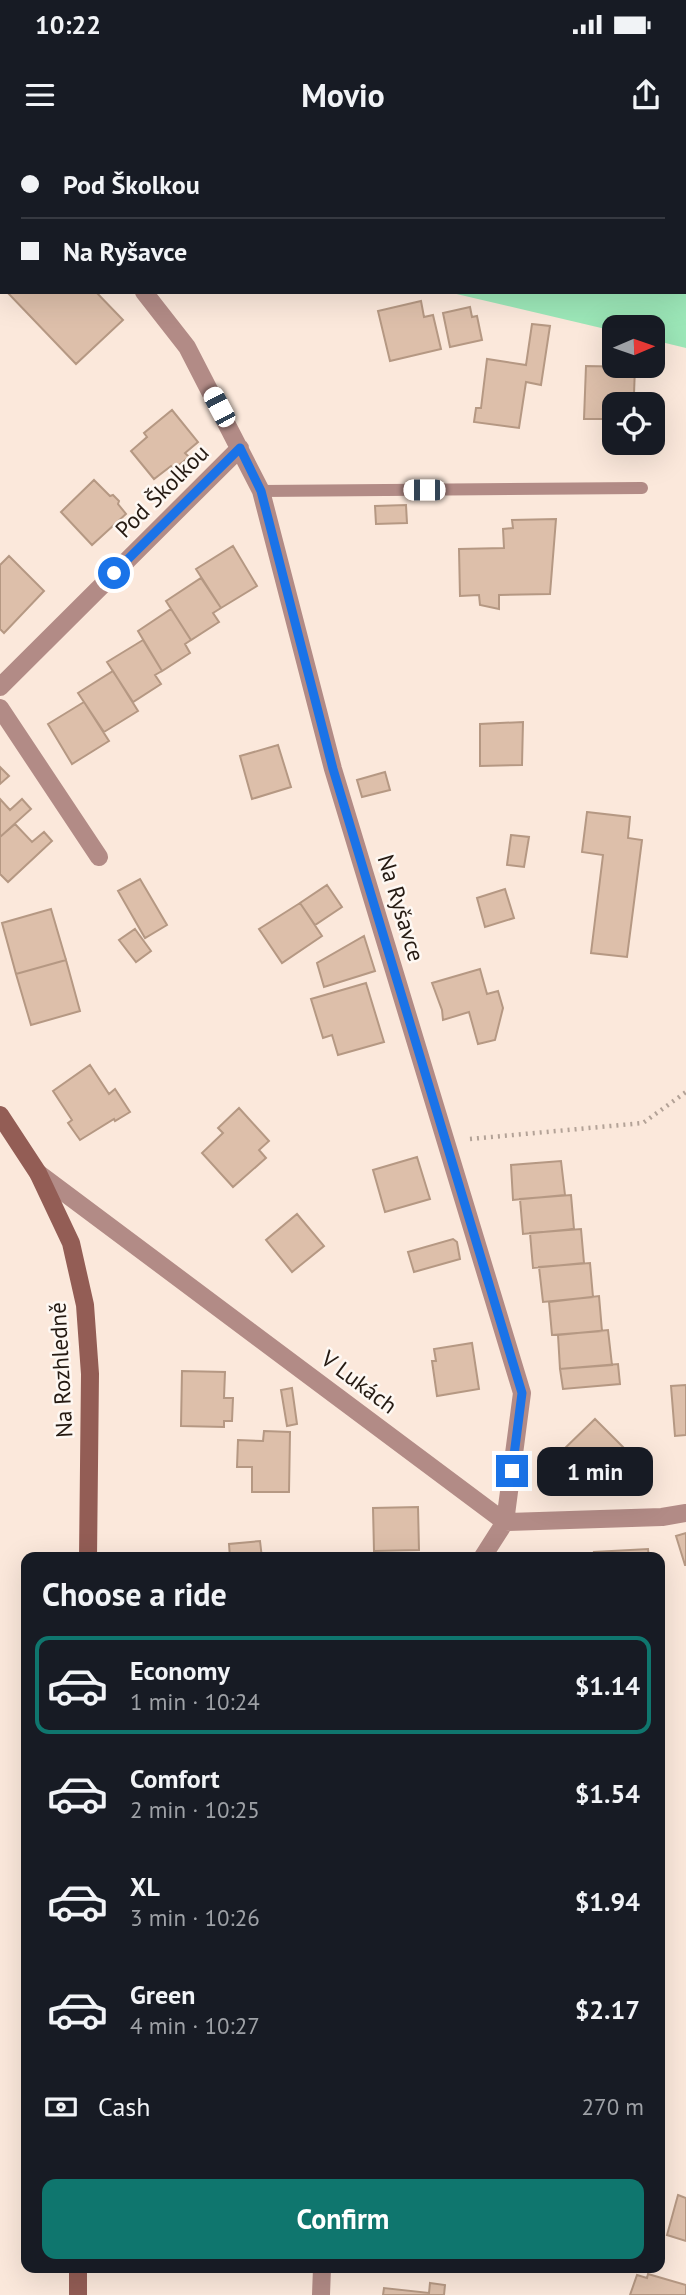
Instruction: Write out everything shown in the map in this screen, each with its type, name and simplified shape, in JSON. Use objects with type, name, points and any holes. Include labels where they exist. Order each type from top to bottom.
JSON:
[{"type":"street","name":"Na Ryšavce","points":[[146,294],[187,347],[261,491],[333,769],[522,1393],[505,1522],[486,1552]]},
{"type":"street","name":"Pod Školkou","points":[[0,687],[240,448]]},
{"type":"street","points":[[0,708],[99,858]]},
{"type":"street","name":"Na Rozhledně","points":[[0,1115],[38,1173],[71,1243],[85,1305],[90,1374],[88,1552]]},
{"type":"street","name":"V Lukách","points":[[38,1173],[505,1522]]},
{"type":"street","points":[[505,1522],[686,1514]]},
{"type":"street","points":[[78,2273],[78,2295]]},
{"type":"street","points":[[321,2273],[321,2295]]},
{"type":"lane","points":[[261,491],[642,488]]},
{"type":"path","points":[[446,1141],[643,1123],[686,1092]]},
{"type":"green space","points":[[457,294],[686,294],[686,348],[665,343],[665,315],[602,315],[602,328]]},
{"type":"building","points":[[9,294],[98,294],[123,320],[76,364]]},
{"type":"building","points":[[421,301],[424,317],[433,315],[441,349],[390,361],[378,311]]},
{"type":"building","points":[[470,307],[472,317],[477,316],[482,340],[450,347],[443,313]]},
{"type":"building","points":[[532,324],[550,326],[541,385],[526,382],[519,428],[474,422],[476,408],[481,408],[487,359],[526,365]]},
{"type":"building","points":[[586,366],[602,366],[602,378],[635,378],[634,392],[602,392],[602,419],[584,419]]},
{"type":"building","points":[[172,410],[198,442],[185,453],[189,457],[174,469],[171,466],[154,479],[131,451],[147,437],[144,433]]},
{"type":"building","points":[[94,480],[119,501],[118,504],[126,514],[92,545],[61,512]]},
{"type":"building","points":[[406,505],[407,523],[376,524],[375,506]]},
{"type":"building","points":[[556,519],[550,594],[499,595],[499,609],[480,605],[479,595],[460,596],[459,549],[504,548],[503,529],[513,528],[512,520]]},
{"type":"building","points":[[233,546],[257,586],[221,608],[196,569]]},
{"type":"building","points":[[9,556],[44,591],[4,633],[0,629],[0,565]]},
{"type":"building","points":[[201,578],[221,608],[213,613],[219,622],[191,640],[166,601]]},
{"type":"building","points":[[171,609],[191,640],[185,644],[190,653],[162,671],[138,631]]},
{"type":"building","points":[[143,640],[162,671],[155,675],[161,684],[133,702],[107,662]]},
{"type":"building","points":[[113,671],[138,711],[104,732],[78,693]]},
{"type":"building","points":[[84,702],[109,741],[72,764],[48,724]]},
{"type":"building","points":[[523,722],[522,765],[480,766],[480,724]]},
{"type":"building","points":[[278,745],[291,787],[252,799],[240,756]]},
{"type":"building","points":[[0,767],[9,776],[0,784]]},
{"type":"building","points":[[385,772],[390,790],[362,797],[357,780]]},
{"type":"building","points":[[0,799],[10,810],[22,799],[31,809],[0,837]]},
{"type":"building","points":[[587,812],[630,817],[628,838],[642,840],[627,957],[591,953],[603,855],[582,852]]},
{"type":"building","points":[[15,824],[32,842],[44,832],[52,841],[8,882],[0,874],[0,837]]},
{"type":"building","points":[[511,835],[529,837],[524,867],[507,865]]},
{"type":"building","points":[[140,879],[167,925],[145,938],[118,891]]},
{"type":"building","points":[[327,885],[342,907],[315,925],[300,903]]},
{"type":"building","points":[[505,889],[514,918],[485,927],[477,898]]},
{"type":"building","points":[[300,903],[322,936],[282,963],[259,929]]},
{"type":"building","points":[[51,909],[66,960],[16,974],[2,923]]},
{"type":"building","points":[[135,929],[151,951],[136,962],[119,940]]},
{"type":"building","points":[[364,936],[375,971],[324,987],[317,963]]},
{"type":"building","points":[[66,960],[80,1011],[31,1025],[16,974]]},
{"type":"building","points":[[480,969],[487,994],[498,991],[503,1008],[495,1040],[478,1044],[469,1012],[443,1020],[432,983]]},
{"type":"building","points":[[366,983],[384,1042],[338,1055],[332,1035],[323,1038],[311,999]]},
{"type":"building","points":[[90,1065],[109,1094],[115,1089],[130,1112],[80,1140],[68,1123],[72,1120],[53,1091]]},
{"type":"building","points":[[239,1108],[269,1141],[259,1150],[266,1158],[233,1187],[202,1153],[223,1133],[218,1128]]},
{"type":"building","points":[[417,1157],[430,1199],[385,1212],[373,1170]]},
{"type":"building","points":[[561,1161],[565,1195],[513,1200],[511,1165]]},
{"type":"building","points":[[571,1195],[574,1229],[523,1234],[520,1199]]},
{"type":"building","points":[[297,1214],[324,1246],[292,1272],[266,1240]]},
{"type":"building","points":[[581,1229],[584,1263],[533,1268],[530,1233]]},
{"type":"building","points":[[453,1239],[457,1242],[460,1259],[414,1272],[408,1252]]},
{"type":"building","points":[[590,1263],[593,1297],[543,1302],[539,1267]]},
{"type":"building","points":[[599,1296],[602,1331],[552,1335],[549,1302]]},
{"type":"building","points":[[608,1330],[612,1365],[560,1369],[558,1335]]},
{"type":"building","points":[[472,1343],[479,1389],[437,1396],[432,1361],[436,1361],[434,1349]]},
{"type":"building","points":[[618,1364],[620,1384],[563,1389],[560,1369]]},
{"type":"building","points":[[182,1371],[225,1372],[224,1398],[233,1398],[232,1421],[224,1421],[224,1427],[181,1426]]},
{"type":"building","points":[[686,1385],[686,1435],[675,1436],[671,1386]]},
{"type":"building","points":[[292,1388],[297,1424],[287,1426],[281,1390]]},
{"type":"building","points":[[595,1419],[631,1455],[612,1473],[602,1463],[587,1476],[562,1451]]},
{"type":"building","points":[[264,1431],[290,1432],[289,1492],[252,1492],[252,1467],[237,1467],[238,1440],[263,1441]]},
{"type":"building","points":[[418,1507],[419,1550],[374,1551],[373,1508]]},
{"type":"building","points":[[686,1533],[686,1565],[685,1565],[676,1536]]},
{"type":"building","points":[[260,1541],[261,1552],[230,1552],[229,1544]]},
{"type":"building","points":[[648,1549],[648,1552],[594,1552]]},
{"type":"building","points":[[678,2195],[686,2198],[686,2241],[667,2235]]},
{"type":"building","points":[[648,2274],[686,2285],[686,2295],[630,2295],[637,2275],[647,2278]]},
{"type":"building","points":[[430,2283],[445,2285],[444,2295],[383,2295],[384,2288],[429,2293]]},
{"type":"route","points":[[114,573],[240,448],[261,491],[333,769],[522,1393],[512,1471]]}]
